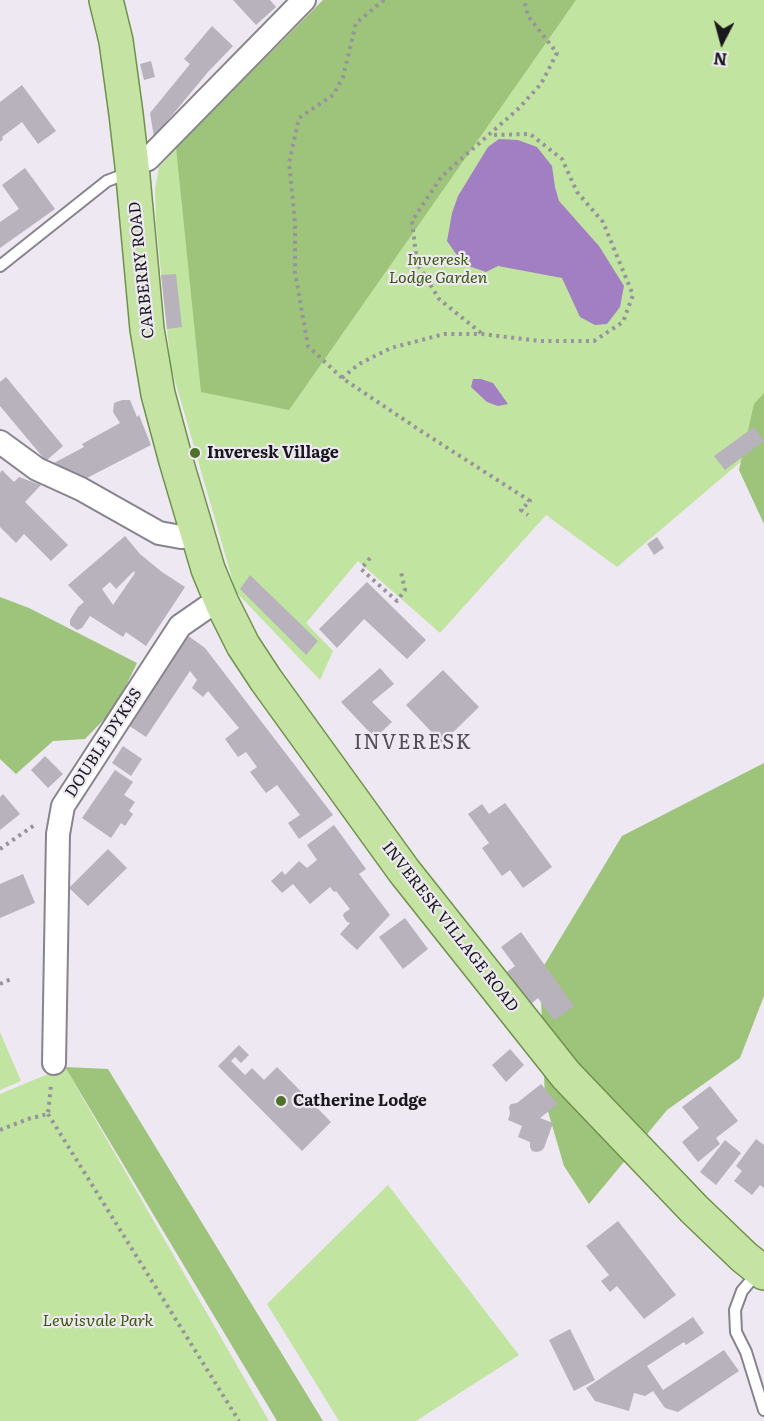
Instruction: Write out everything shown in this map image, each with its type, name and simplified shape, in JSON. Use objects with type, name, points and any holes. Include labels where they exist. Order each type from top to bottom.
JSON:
[{"type":"main road","name":"CARBERRY ROAD","points":[[106,0],[116,41],[133,168],[147,329],[158,394],[198,536]]},
{"type":"main road","name":"INVERESK VILLAGE ROAD","points":[[198,536],[222,603],[243,645],[404,871],[566,1075],[694,1209],[762,1271]]},
{"type":"street","points":[[133,168],[148,159],[304,0]]},
{"type":"street","points":[[0,442],[37,469],[81,489],[159,533],[181,537],[198,536]]},
{"type":"street","name":"DOUBLE DYKES","points":[[54,1063],[58,834],[63,806],[180,626],[206,608],[222,603]]},
{"type":"lane","points":[[0,266],[107,181],[133,168]]},
{"type":"lane","points":[[762,1271],[742,1291],[735,1310],[736,1332],[746,1352],[764,1410]]},
{"type":"path","points":[[384,0],[356,23],[343,77],[333,94],[299,118],[289,163],[295,222],[295,272],[308,346],[342,378],[530,501],[521,510],[528,515]]},
{"type":"path","points":[[482,334],[440,298],[417,263],[412,221],[442,176],[518,109],[541,84],[557,52],[528,15],[524,0]]},
{"type":"path","points":[[342,378],[359,364],[391,348],[444,334],[482,334],[540,341],[594,341],[622,322],[633,295],[603,222],[577,192],[562,159],[530,134],[490,135]]},
{"type":"path","points":[[370,558],[361,569],[397,601],[405,590],[401,572]]},
{"type":"path","points":[[0,849],[63,806]]},
{"type":"path","points":[[0,984],[11,979]]},
{"type":"path","points":[[54,1063],[48,1114],[239,1421]]},
{"type":"path","points":[[0,1130],[48,1114]]},
{"type":"green space","points":[[323,0],[576,0],[289,410],[201,392],[176,147]]},
{"type":"green space","name":"Inveresk Lodge Garden","points":[[331,0],[764,0],[764,442],[617,567],[546,515],[440,633],[358,561],[306,623],[333,651],[320,680],[236,592],[171,367],[156,223],[155,189],[159,167],[179,144]]},
{"type":"green space","points":[[764,393],[764,524],[739,470],[754,404]]},
{"type":"green space","points":[[0,597],[29,608],[137,663],[115,708],[85,739],[53,741],[16,774],[0,759]]},
{"type":"green space","points":[[764,763],[764,996],[740,1058],[667,1110],[589,1204],[564,1166],[545,1101],[540,972],[622,836]]},
{"type":"green space","points":[[0,1032],[21,1081],[0,1090]]},
{"type":"green space","name":"Lewisvale Park","points":[[65,1067],[269,1421],[0,1421],[0,1094]]},
{"type":"green space","points":[[65,1067],[108,1069],[323,1421],[277,1421]]},
{"type":"green space","points":[[388,1185],[519,1355],[416,1421],[339,1421],[267,1304]]},
{"type":"shaded area","points":[[499,139],[518,140],[537,147],[552,166],[559,201],[599,246],[624,286],[620,307],[607,324],[595,325],[580,317],[562,278],[498,266],[486,272],[463,264],[447,241],[458,196],[488,147]]},
{"type":"shaded area","points":[[473,379],[493,383],[508,404],[498,406],[487,402],[471,387]]},
{"type":"building","points":[[233,0],[270,0],[276,7],[256,25]]},
{"type":"building","points":[[212,26],[233,46],[208,72],[154,137],[150,113],[190,64],[184,59]]},
{"type":"building","points":[[151,61],[155,77],[144,80],[140,64]]},
{"type":"building","points":[[22,85],[56,131],[38,144],[22,122],[2,137],[0,142],[0,102]]},
{"type":"building","points":[[25,168],[55,209],[0,248],[0,222],[19,209],[2,185]]},
{"type":"building","points":[[176,274],[182,327],[167,329],[161,275]]},
{"type":"building","points":[[6,377],[63,446],[46,461],[0,406],[0,382]]},
{"type":"building","points":[[130,400],[137,417],[139,415],[151,445],[85,479],[54,463],[84,447],[82,444],[120,423],[113,412],[114,403]]},
{"type":"building","points":[[754,427],[764,441],[725,470],[714,456]]},
{"type":"building","points":[[2,470],[14,482],[19,477],[41,485],[25,502],[68,545],[51,561],[24,534],[16,543],[0,527],[0,473]]},
{"type":"building","points":[[125,536],[140,554],[185,587],[146,646],[126,632],[123,637],[90,616],[82,628],[77,630],[70,625],[70,620],[84,602],[68,585]],"holes":[[[134,571],[135,573],[113,605],[102,589],[110,582],[116,589]]]},
{"type":"building","points":[[657,537],[664,548],[654,555],[647,544]]},
{"type":"building","points":[[250,575],[318,641],[306,655],[240,589]]},
{"type":"building","points":[[367,582],[426,640],[407,659],[364,619],[337,648],[319,629]]},
{"type":"building","points":[[187,635],[205,648],[333,815],[299,839],[288,823],[300,815],[277,785],[266,793],[250,772],[257,767],[246,752],[238,757],[225,739],[239,728],[208,691],[203,697],[192,688],[197,680],[190,671],[146,737],[128,725]]},
{"type":"building","points":[[380,668],[394,684],[372,702],[392,722],[375,738],[341,702]]},
{"type":"building","points":[[443,670],[479,707],[442,743],[406,705]]},
{"type":"building","points":[[123,746],[142,759],[131,776],[112,763]]},
{"type":"building","points":[[45,756],[63,774],[48,788],[31,770]]},
{"type":"building","points":[[115,770],[133,782],[124,795],[135,802],[129,811],[133,814],[125,826],[121,823],[111,838],[82,818]]},
{"type":"building","points":[[3,794],[20,814],[0,830],[0,797]]},
{"type":"building","points":[[505,803],[552,867],[523,888],[510,870],[502,876],[482,848],[489,843],[468,814],[482,804],[489,814]]},
{"type":"building","points":[[334,825],[366,869],[359,874],[390,915],[357,950],[340,934],[350,923],[343,916],[350,909],[336,891],[334,892],[330,887],[310,904],[293,884],[282,893],[271,881],[282,871],[285,875],[299,861],[307,868],[317,860],[307,845]]},
{"type":"building","points":[[108,849],[127,868],[88,906],[69,888]]},
{"type":"building","points":[[23,874],[35,903],[0,918],[0,884]]},
{"type":"building","points":[[405,918],[428,949],[403,969],[379,937]]},
{"type":"building","points":[[521,932],[574,1006],[554,1020],[538,998],[531,1004],[507,972],[515,966],[501,947]]},
{"type":"building","name":"Catherine Lodge","points":[[239,1045],[249,1055],[241,1063],[235,1057],[231,1061],[245,1075],[252,1068],[264,1080],[277,1067],[331,1122],[302,1151],[218,1066]]},
{"type":"building","points":[[510,1049],[524,1065],[506,1082],[492,1065]]},
{"type":"building","points":[[541,1084],[558,1104],[540,1118],[553,1123],[544,1148],[536,1152],[532,1151],[530,1142],[518,1137],[522,1126],[508,1120],[511,1104],[517,1103]]},
{"type":"building","points":[[710,1086],[738,1121],[716,1138],[720,1144],[698,1162],[682,1142],[699,1128],[682,1107]]},
{"type":"building","points":[[756,1139],[764,1145],[764,1188],[760,1185],[752,1195],[734,1181],[742,1171],[736,1166]]},
{"type":"building","points":[[725,1140],[741,1153],[716,1185],[700,1172]]},
{"type":"building","points":[[618,1221],[676,1295],[644,1319],[617,1286],[610,1292],[601,1281],[609,1275],[586,1246]]},
{"type":"building","points":[[693,1317],[704,1333],[686,1345],[684,1342],[647,1366],[663,1390],[724,1350],[739,1371],[678,1412],[665,1408],[653,1391],[645,1396],[634,1393],[629,1411],[595,1401],[586,1388]]},
{"type":"building","points":[[570,1329],[595,1380],[574,1391],[549,1340]]},
{"type":"place","name":"Inveresk Village","points":[[195,453]]},
{"type":"place","name":"Catherine Lodge","points":[[281,1101]]},
{"type":"district","name":"INVERESK","points":[[413,743]]}]
